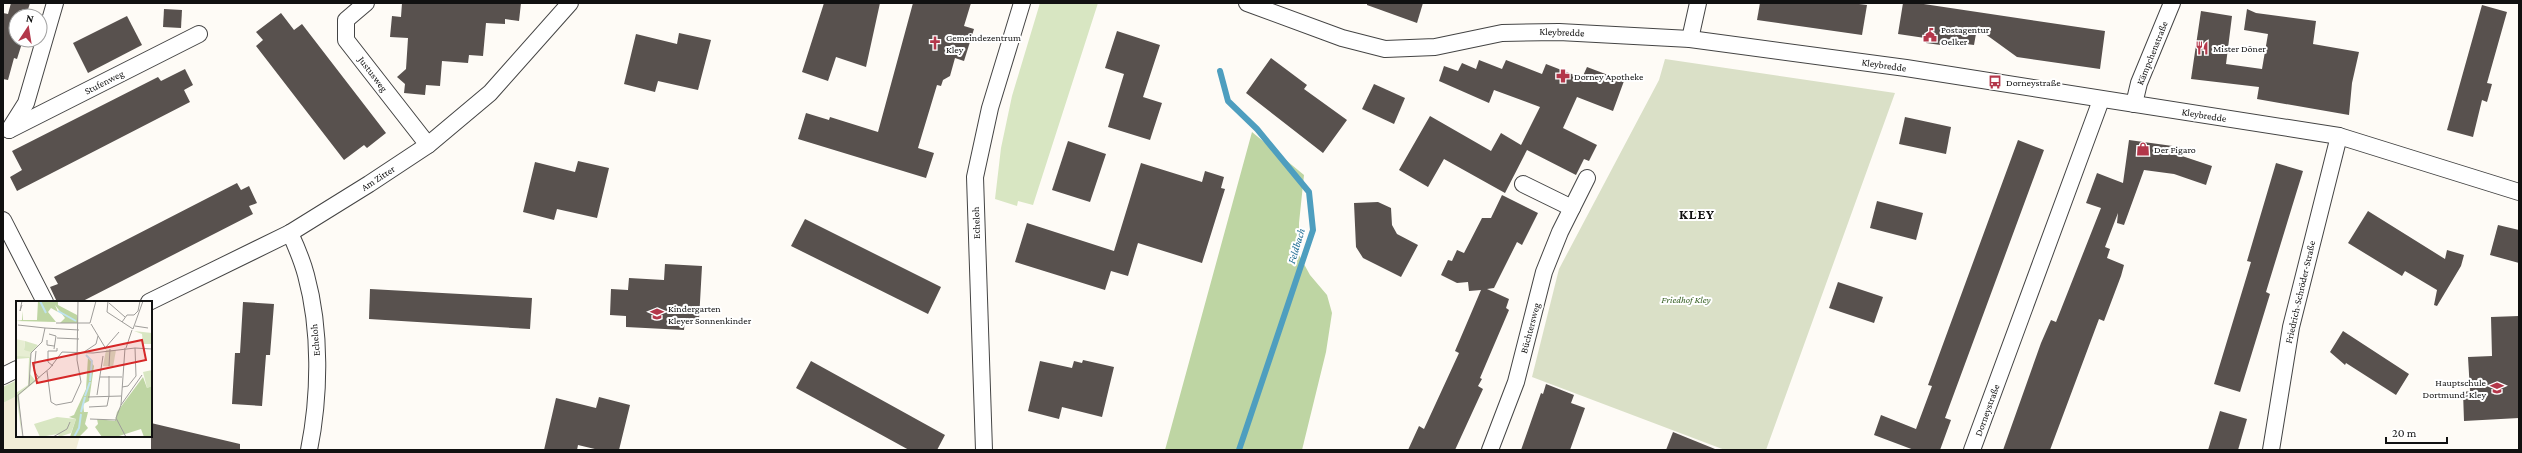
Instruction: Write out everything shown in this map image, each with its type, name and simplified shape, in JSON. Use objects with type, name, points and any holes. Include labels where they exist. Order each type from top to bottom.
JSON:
[{"type":"street","name":"Stufenweg","points":[[6,134],[26,104],[55,3]]},
{"type":"street","name":"Justusweg","points":[[366,3],[346,20],[346,40],[428,145]]},
{"type":"street","name":"Am Zitter","points":[[151,301],[290,232],[370,184],[428,145],[490,93],[570,3]]},
{"type":"street","name":"Echeloh","points":[[984,450],[975,177],[990,108],[1022,3]]},
{"type":"street","name":"Kleybredde","points":[[1247,3],[1342,38],[1385,49],[1435,47],[1462,40],[1529,31],[1690,39],[1906,68],[2101,100],[2339,136],[2519,192]]},
{"type":"street","points":[[1690,39],[1698,3]]},
{"type":"street","name":"Kämpchenstraße","points":[[2134,104],[2138,83],[2172,3]]},
{"type":"street","name":"Stufenweg","points":[[6,134],[199,34]]},
{"type":"street","name":"Dorneystraße","points":[[1972,450],[2101,100]]},
{"type":"street","name":"Friedrich-Schröder-Straße","points":[[2271,450],[2291,327],[2339,136]]},
{"type":"street","name":"Büchtersweg","points":[[1490,450],[1516,382],[1544,272],[1560,232],[1587,178]]},
{"type":"street","points":[[1523,184],[1572,208]]},
{"type":"street","points":[[3,220],[44,301]]},
{"type":"street","name":"Echeloh","points":[[290,232],[304,267],[312,309],[318,385],[309,450]]},
{"type":"street","points":[[3,376],[16,370]]},
{"type":"shaded area","points":[[16,396],[16,437],[80,437],[76,450],[3,450],[3,403]]},
{"type":"green space","points":[[1040,3],[1098,3],[1033,205],[1018,201],[1017,206],[995,199],[1001,148],[1012,96]]},
{"type":"green space","name":"Friedhof Kley","points":[[1665,59],[1895,93],[1766,450],[1725,450],[1532,377],[1559,269],[1659,80]]},
{"type":"green space","points":[[1252,132],[1304,175],[1299,223],[1299,255],[1310,275],[1327,295],[1332,313],[1326,352],[1302,450],[1165,450]]},
{"type":"green space","points":[[16,380],[16,396],[3,403],[3,387]]},
{"type":"building","points":[[11,3],[30,3],[28,8],[10,8]]},
{"type":"building","points":[[402,3],[521,3],[519,21],[505,19],[505,24],[486,23],[483,56],[469,55],[468,63],[442,61],[440,86],[426,85],[425,95],[404,93],[405,84],[397,77],[406,69],[408,38],[390,37],[392,16],[401,17]]},
{"type":"building","points":[[824,3],[880,3],[866,67],[836,57],[828,81],[802,72]]},
{"type":"building","points":[[913,3],[971,3],[964,26],[974,29],[964,61],[955,58],[950,76],[943,80],[941,86],[937,85],[918,148],[934,153],[926,178],[798,139],[806,113],[829,120],[830,117],[878,132]]},
{"type":"building","points":[[1367,3],[1423,3],[1417,23],[1367,5]]},
{"type":"building","points":[[1760,3],[1851,3],[1867,5],[1862,35],[1757,20]]},
{"type":"building","points":[[1903,3],[1917,3],[2105,31],[2100,69],[2017,57],[1977,28],[1974,45],[1950,42],[1948,46],[1926,43],[1925,38],[1898,34]]},
{"type":"building","points":[[2482,5],[2507,12],[2487,83],[2492,84],[2487,102],[2482,100],[2473,137],[2447,130]]},
{"type":"building","points":[[164,9],[182,10],[181,28],[163,27]]},
{"type":"building","points":[[2247,9],[2256,13],[2316,21],[2313,44],[2359,52],[2352,83],[2349,115],[2257,99],[2259,87],[2191,79],[2201,11],[2232,16],[2226,64],[2262,69],[2268,34],[2244,30]]},
{"type":"building","points":[[3,13],[8,14],[8,48],[20,48],[17,59],[14,58],[8,80],[3,79]]},
{"type":"building","points":[[281,13],[294,30],[302,24],[386,133],[367,148],[364,145],[344,160],[256,46],[263,40],[256,32]]},
{"type":"building","points":[[127,16],[142,45],[88,73],[73,43]]},
{"type":"building","points":[[1117,31],[1160,45],[1143,97],[1162,103],[1150,140],[1108,127],[1124,74],[1105,68]]},
{"type":"building","points":[[679,33],[711,40],[698,90],[658,81],[655,92],[624,84],[636,34],[677,44]]},
{"type":"building","points":[[1271,58],[1307,85],[1304,89],[1347,120],[1323,153],[1246,93]]},
{"type":"building","points":[[1479,60],[1502,69],[1506,60],[1542,74],[1546,64],[1582,78],[1587,67],[1624,81],[1613,111],[1577,97],[1563,128],[1597,145],[1589,161],[1584,159],[1576,175],[1527,150],[1505,193],[1444,159],[1428,187],[1399,170],[1430,116],[1491,151],[1501,133],[1521,145],[1540,107],[1494,90],[1489,103],[1439,81],[1444,66],[1458,71],[1462,63],[1476,69]]},
{"type":"building","points":[[185,69],[193,85],[184,90],[190,102],[17,191],[10,177],[22,170],[12,151],[158,77],[161,81]]},
{"type":"building","points":[[1374,84],[1405,98],[1394,124],[1362,109]]},
{"type":"building","points":[[1905,117],[1951,127],[1946,154],[1899,144]]},
{"type":"building","points":[[2018,140],[2044,150],[1945,418],[1951,420],[1940,450],[1914,450],[1874,435],[1881,415],[1916,429],[1932,386],[1928,385]]},
{"type":"building","points":[[2129,140],[2180,147],[2179,155],[2212,166],[2206,185],[2174,174],[2144,170],[2124,225],[2117,223],[2118,213],[2105,247],[2110,249],[2107,258],[2124,265],[2104,321],[2099,319],[2050,450],[2003,450],[2041,343],[2051,320],[2056,322],[2101,208],[2086,203],[2097,173],[2123,183]]},
{"type":"building","points":[[1068,141],[1106,154],[1090,202],[1052,190]]},
{"type":"building","points":[[578,161],[609,168],[597,218],[557,209],[554,220],[523,212],[535,162],[575,172]]},
{"type":"building","points":[[1141,163],[1202,182],[1205,171],[1224,177],[1221,188],[1225,189],[1202,263],[1138,243],[1128,276],[1111,271],[1105,290],[1015,262],[1027,223],[1114,251]]},
{"type":"building","points":[[2276,163],[2303,171],[2266,292],[2270,294],[2240,392],[2214,384],[2251,262],[2247,261]]},
{"type":"building","points":[[237,183],[241,190],[249,186],[257,203],[249,206],[253,214],[83,301],[57,301],[50,287],[58,284],[54,277]]},
{"type":"building","points":[[1502,195],[1538,213],[1522,245],[1517,242],[1494,288],[1487,289],[1509,299],[1506,308],[1509,310],[1480,378],[1482,379],[1478,386],[1483,389],[1455,450],[1408,450],[1419,426],[1424,429],[1459,353],[1455,351],[1481,290],[1469,291],[1468,282],[1457,283],[1441,275],[1448,260],[1452,261],[1457,250],[1464,253],[1482,218],[1491,218]]},
{"type":"building","points":[[1877,201],[1923,213],[1916,240],[1870,228]]},
{"type":"building","points":[[1378,202],[1391,208],[1392,225],[1397,234],[1418,245],[1401,277],[1363,258],[1356,247],[1354,203]]},
{"type":"building","points":[[2368,211],[2445,259],[2447,250],[2464,255],[2461,266],[2437,306],[2434,305],[2437,290],[2405,271],[2402,276],[2348,243]]},
{"type":"building","points":[[805,219],[941,287],[928,314],[791,246]]},
{"type":"building","points":[[2498,225],[2519,230],[2519,263],[2490,255]]},
{"type":"building","points":[[665,264],[702,266],[699,320],[685,319],[684,330],[626,327],[626,316],[610,315],[611,289],[628,290],[629,278],[664,280]]},
{"type":"building","points":[[1838,282],[1883,297],[1874,323],[1829,308]]},
{"type":"building","points":[[370,289],[532,298],[530,329],[369,319]]},
{"type":"building","points":[[243,302],[274,304],[270,355],[266,355],[262,406],[232,404],[235,353],[240,353]]},
{"type":"building","name":"Hauptschule Dortmund-Kley","points":[[2519,316],[2519,418],[2464,421],[2463,392],[2470,391],[2468,357],[2492,356],[2491,317]]},
{"type":"building","points":[[2343,331],[2409,374],[2396,395],[2346,363],[2345,365],[2330,352]]},
{"type":"building","points":[[1083,360],[1114,367],[1102,417],[1062,407],[1059,419],[1028,411],[1040,361],[1072,368],[1074,361],[1082,363]]},
{"type":"building","points":[[811,361],[945,435],[937,450],[909,450],[796,388]]},
{"type":"building","points":[[1546,384],[1574,395],[1571,403],[1585,408],[1570,450],[1521,450],[1541,393],[1543,394]]},
{"type":"building","points":[[599,397],[630,405],[619,450],[599,450],[578,445],[577,450],[544,450],[556,398],[596,408]]},
{"type":"building","points":[[2220,411],[2247,419],[2238,450],[2208,450]]},
{"type":"building","points":[[152,423],[240,444],[240,450],[151,450]]},
{"type":"building","points":[[1673,432],[1715,449],[1715,450],[1666,450]]},
{"type":"waterway","name":"Feldbach","points":[[1220,71],[1228,101],[1257,129],[1309,192],[1313,230],[1239,450]]},
{"type":"place","name":"Postagentur Oelker","points":[[1930,35]]},
{"type":"place","name":"Gemeindezentrum Kley","points":[[935,43]]},
{"type":"place","name":"Mister Döner","points":[[2202,48]]},
{"type":"place","name":"Dorney Apotheke","points":[[1563,76]]},
{"type":"place","name":"Dorneystraße","points":[[1995,82]]},
{"type":"place","name":"Der Figaro","points":[[2143,149]]},
{"type":"place","name":"Kindergarten Kleyer Sonnenkinder","points":[[657,314]]},
{"type":"place","name":"Hauptschule Dortmund-Kley","points":[[2497,388]]},
{"type":"district","name":"KLEY","points":[[1697,214]]}]
